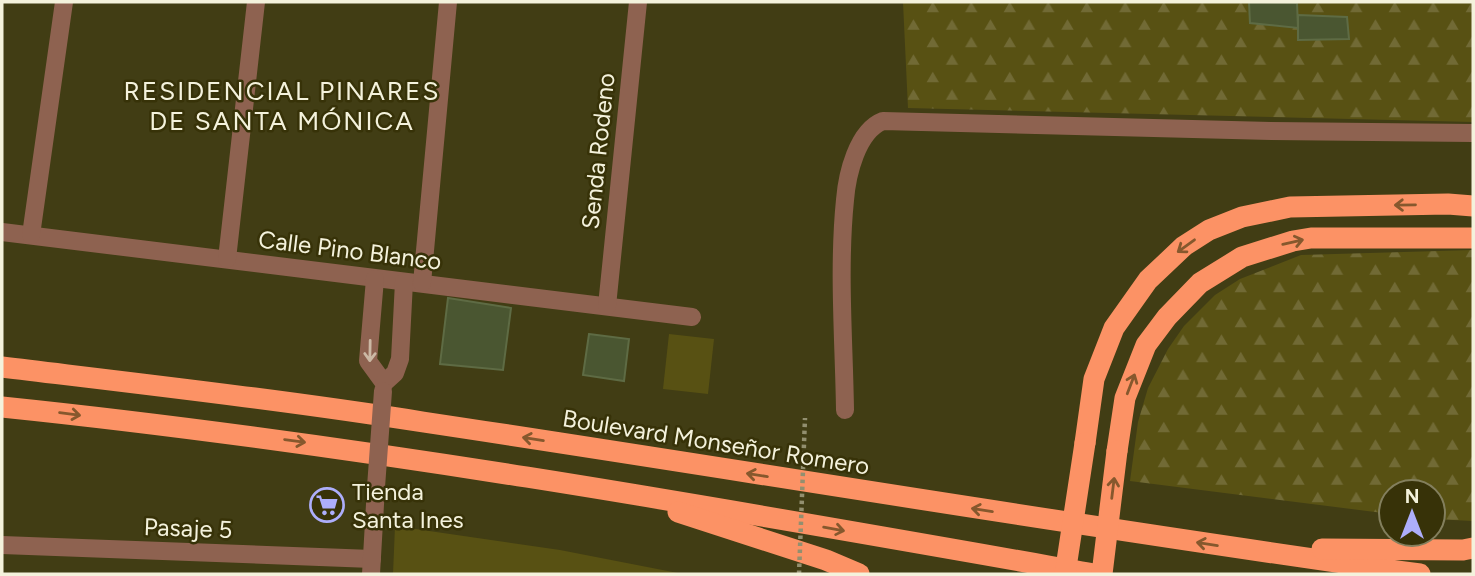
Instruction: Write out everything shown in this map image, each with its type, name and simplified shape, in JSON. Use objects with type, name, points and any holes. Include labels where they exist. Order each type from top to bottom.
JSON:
[{"type":"highway","points":[[1065,574],[1094,379],[1114,328],[1148,280],[1184,246],[1209,230],[1242,217],[1290,207],[1448,204],[1473,206]]},
{"type":"highway","points":[[1102,574],[1125,398],[1146,345],[1167,317],[1200,283],[1242,257],[1311,238],[1473,238]]},
{"type":"highway","name":"Boulevard Monseñor Romero","points":[[2,367],[230,394],[422,421],[1238,549],[1420,574]]},
{"type":"highway","points":[[2,407],[257,436],[606,489],[1094,574]]},
{"type":"highway","points":[[606,489],[826,560],[859,574]]},
{"type":"highway","points":[[1238,549],[1473,548]]},
{"type":"street","points":[[31,235],[64,2]]},
{"type":"street","points":[[227,259],[256,2]]},
{"type":"street","points":[[422,283],[448,2]]},
{"type":"street","name":"Senda Rodeno","points":[[607,306],[638,2]]},
{"type":"street","points":[[845,410],[845,198],[858,152],[867,132],[875,124],[883,121],[1473,133]]},
{"type":"street","name":"Calle Pino Blanco","points":[[2,232],[692,317]]},
{"type":"street","points":[[374,279],[368,360],[384,387]]},
{"type":"street","points":[[372,567],[384,387],[395,373],[400,359],[404,282]]},
{"type":"street","name":"Pasaje 5","points":[[2,545],[372,567]]},
{"type":"path","points":[[799,574],[805,418]]},
{"type":"green space","points":[[903,2],[1473,2],[1473,122],[908,108]]},
{"type":"green space","points":[[1473,250],[1473,521],[1447,520],[1447,478],[1377,478],[1377,512],[1130,481],[1138,422],[1148,388],[1168,349],[1184,326],[1215,295],[1240,279],[1301,255]]},
{"type":"green space","points":[[669,334],[714,339],[708,394],[663,389]]},
{"type":"green space","points":[[395,526],[560,550],[683,574],[393,574]]},
{"type":"building","points":[[1249,2],[1297,3],[1298,28],[1250,23]]},
{"type":"building","points":[[1298,15],[1347,17],[1349,39],[1298,40]]},
{"type":"building","points":[[448,298],[511,308],[503,370],[440,364]]},
{"type":"building","points":[[589,334],[629,339],[624,381],[583,375]]},
{"type":"place","name":"Tienda Santa Ines","points":[[327,505]]},
{"type":"district","name":"RESIDENCIAL PINARES DE SANTA MÓNICA","points":[[282,106]]}]
